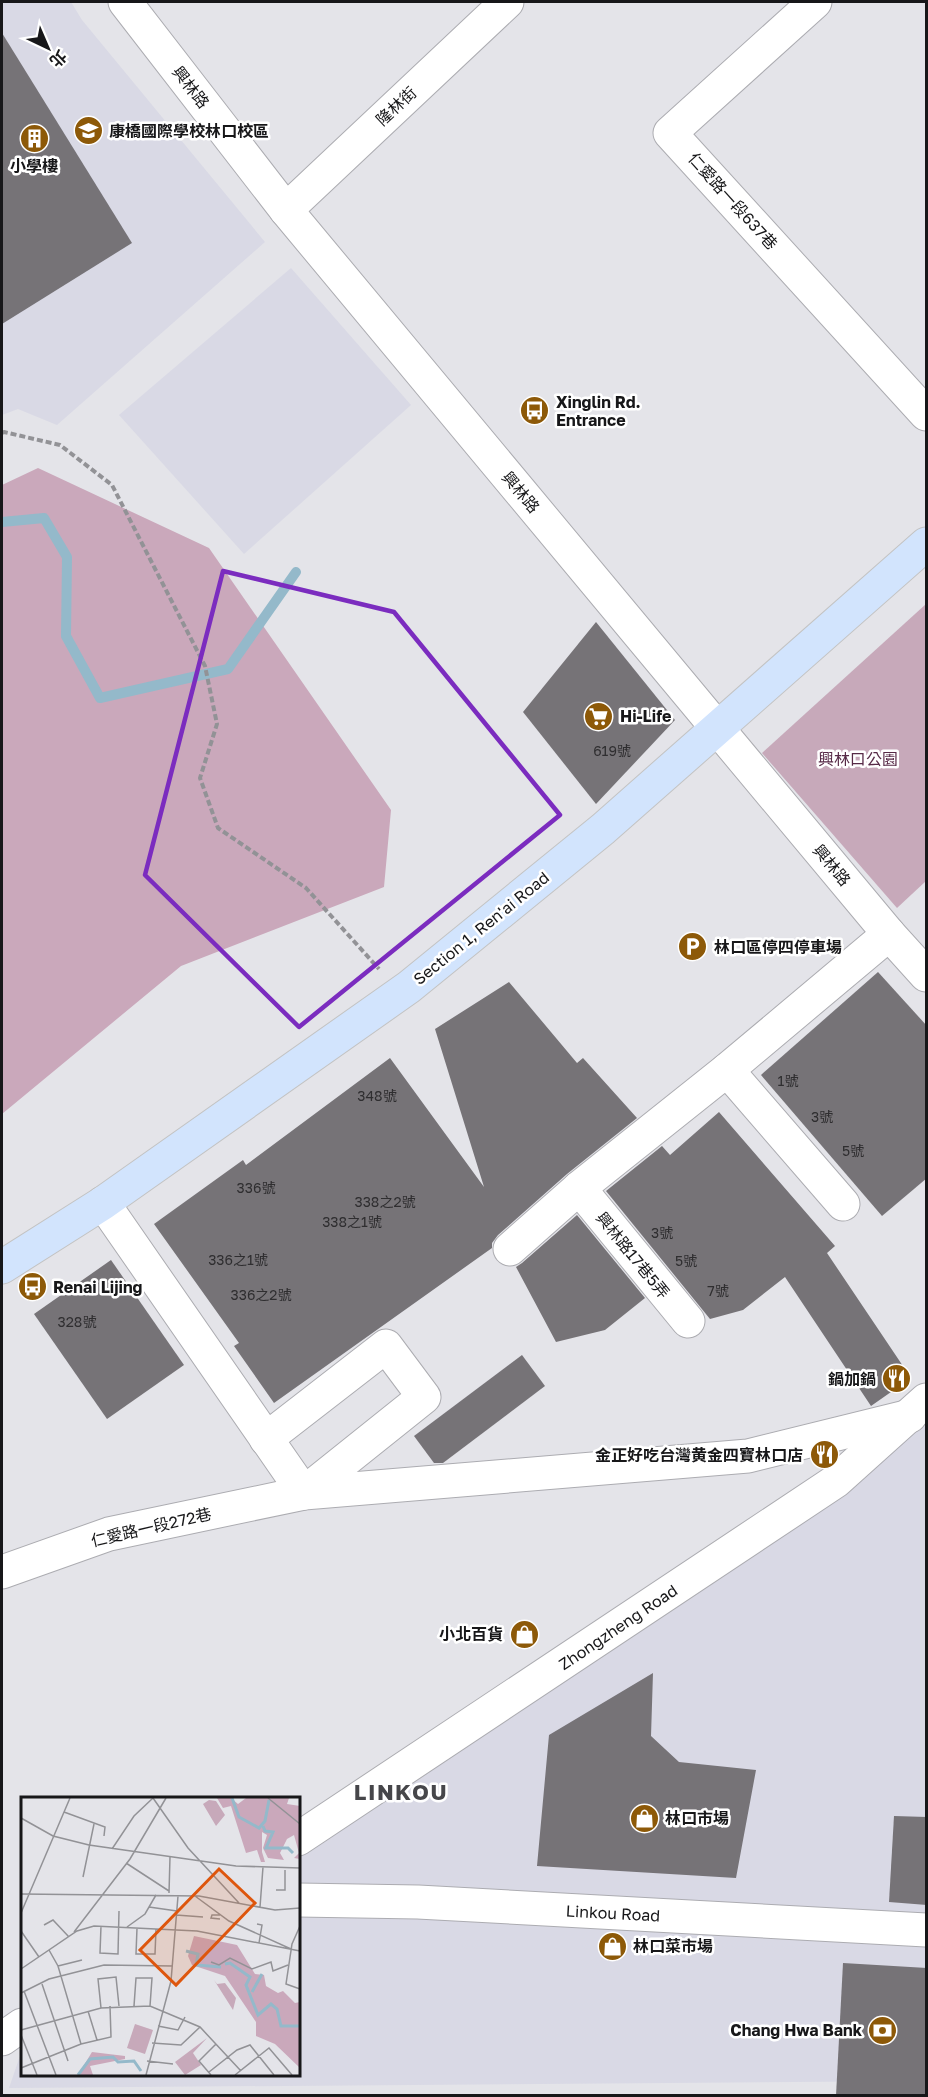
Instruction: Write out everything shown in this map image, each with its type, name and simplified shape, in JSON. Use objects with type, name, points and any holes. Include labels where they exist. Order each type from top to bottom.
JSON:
[{"type":"main road","name":"Section 1, Ren'ai Road","points":[[2,1267],[103,1203],[400,993],[603,829],[927,544]]},
{"type":"street","name":"興林路","points":[[125,2],[286,210],[718,729],[927,975]]},
{"type":"street","name":"隆林街","points":[[286,210],[507,2]]},
{"type":"street","name":"仁愛路一段637巷","points":[[815,2],[670,133],[927,414]]},
{"type":"street","points":[[510,1249],[579,1188],[727,1070],[890,934]]},
{"type":"street","points":[[727,1070],[843,1204]]},
{"type":"street","name":"興林路17巷5弄","points":[[579,1188],[688,1322]]},
{"type":"street","points":[[103,1203],[304,1493],[424,1397],[387,1346],[266,1438]]},
{"type":"street","name":"仁愛路一段272巷","points":[[2,1572],[109,1534],[304,1493],[748,1456],[918,1408]]},
{"type":"street","name":"Zhongzheng Road","points":[[300,1838],[836,1481],[918,1408]]},
{"type":"street","name":"Linkou Road","points":[[300,1900],[418,1902],[927,1930]]},
{"type":"street","points":[[2,2039],[21,2026]]},
{"type":"path","points":[[2,433],[60,445],[112,485],[205,666],[217,724],[200,778],[218,828],[306,888],[400,993]]},
{"type":"highlighted area","points":[[223,571],[394,612],[560,815],[299,1027],[145,875]]},
{"type":"shaded area","name":"康橋國際學校林口校區","points":[[2,2],[71,2],[82,20],[265,242],[57,425],[18,409],[2,415]]},
{"type":"shaded area","points":[[291,268],[411,405],[244,554],[119,415]]},
{"type":"shaded area","points":[[38,468],[209,548],[391,810],[384,887],[181,966],[2,1114],[2,485]]},
{"type":"shaded area","points":[[926,1412],[926,2081],[9,2088],[21,2053],[21,2076],[300,2076],[300,1820]]},
{"type":"green space","name":"興林口公園","points":[[926,604],[926,881],[897,908],[762,753]]},
{"type":"building","name":"小學樓","points":[[2,33],[132,243],[2,324]]},
{"type":"building","name":"Hi-Life","points":[[596,622],[675,720],[596,804],[523,712]]},
{"type":"building","points":[[878,972],[927,1026],[927,1178],[882,1216],[761,1075]]},
{"type":"building","points":[[509,982],[577,1063],[583,1058],[637,1118],[567,1174],[498,1235],[492,1243],[492,1248],[274,1403],[234,1346],[239,1343],[154,1224],[243,1160],[246,1165],[390,1058],[484,1187],[435,1029]]},
{"type":"building","points":[[719,1112],[835,1246],[827,1253],[911,1378],[871,1406],[785,1277],[743,1310],[710,1319],[606,1191],[662,1146],[670,1155]]},
{"type":"building","points":[[577,1215],[645,1298],[605,1330],[556,1342],[516,1267]]},
{"type":"building","points":[[111,1260],[184,1365],[107,1419],[34,1314]]},
{"type":"building","points":[[522,1355],[545,1386],[443,1463],[434,1463],[414,1436]]},
{"type":"building","name":"林口市場","points":[[653,1673],[651,1736],[679,1762],[756,1770],[736,1878],[537,1866],[549,1735]]},
{"type":"building","points":[[894,1816],[927,1817],[927,1905],[889,1902]]},
{"type":"building","name":"Chang Hwa Bank","points":[[843,1963],[927,1968],[927,2096],[836,2096]]},
{"type":"waterway","points":[[2,522],[44,518],[67,557],[66,636],[100,698],[228,669],[296,572]]},
{"type":"place","name":"康橋國際學校林口校區","points":[[88,131]]},
{"type":"place","name":"小學樓","points":[[34,138]]},
{"type":"place","name":"Xinglin Rd. Entrance","points":[[535,411]]},
{"type":"place","name":"Hi-Life","points":[[599,716]]},
{"type":"place","name":"林口區停四停車場","points":[[693,947]]},
{"type":"place","name":"Renai Lijing","points":[[32,1287]]},
{"type":"place","name":"鍋加鍋","points":[[897,1379]]},
{"type":"place","name":"金正好吃台灣黄金四寶林口店","points":[[824,1455]]},
{"type":"place","name":"小北百貨","points":[[524,1634]]},
{"type":"place","name":"林口市場","points":[[644,1818]]},
{"type":"place","name":"林口菜市場","points":[[612,1946]]},
{"type":"place","name":"Chang Hwa Bank","points":[[883,2030]]},
{"type":"district","name":"LINKOU","points":[[401,1791]]}]
